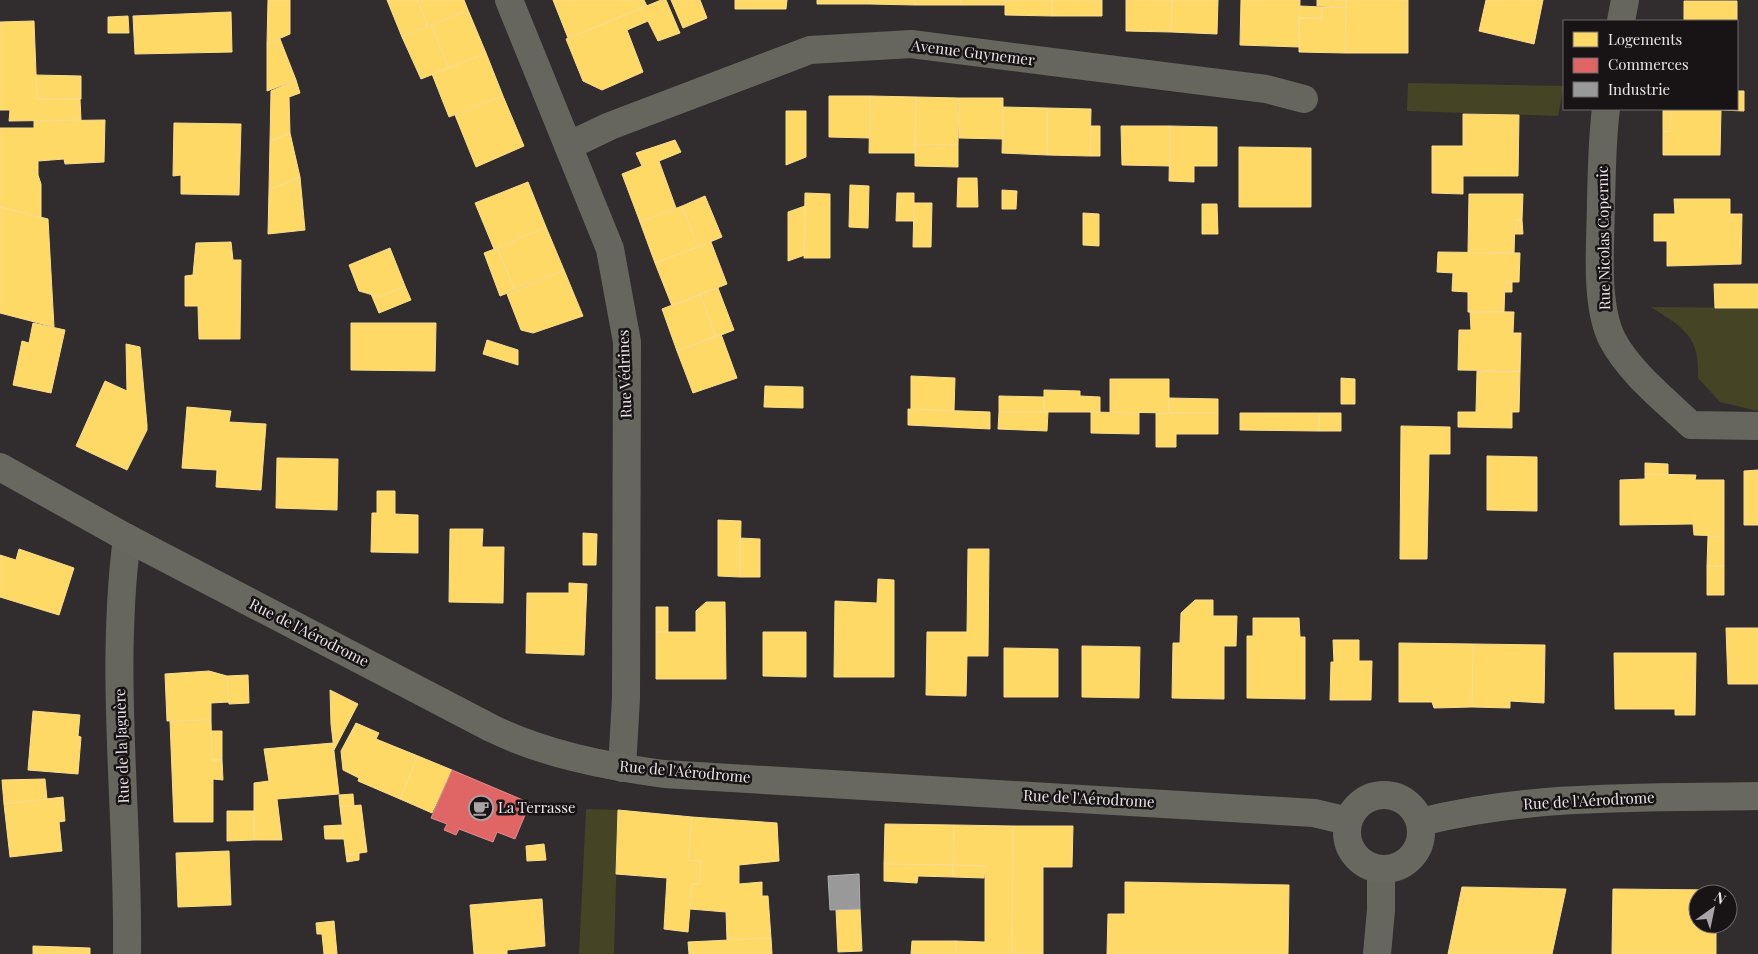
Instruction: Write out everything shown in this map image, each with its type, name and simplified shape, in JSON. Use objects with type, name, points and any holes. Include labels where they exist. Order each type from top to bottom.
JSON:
[{"type":"street","name":"Rue Védrines","points":[[508,0],[610,249],[627,342],[626,698],[622,768]]},
{"type":"street","points":[[1621,20],[1625,0]]},
{"type":"street","name":"Avenue Guynemer","points":[[568,146],[610,126],[810,50],[911,44],[1266,89],[1304,99]]},
{"type":"street","name":"Rue Nicolas Copernic","points":[[1606,110],[1602,172],[1602,292],[1604,316],[1612,338],[1627,363],[1691,426],[1758,426]]},
{"type":"street","name":"Rue de l'Aérodrome","points":[[0,467],[127,538],[506,736],[550,751],[622,768],[664,774],[1314,813],[1348,822]]},
{"type":"street","name":"Rue de la Jaguère","points":[[127,538],[123,577],[120,693],[127,954]]},
{"type":"street","points":[[1378,795],[1392,795],[1405,800],[1415,809],[1421,822],[1422,834],[1419,846],[1413,856],[1404,864],[1392,868],[1381,869],[1360,861],[1349,843],[1348,822],[1354,809],[1365,799],[1378,795]]},
{"type":"street","name":"Rue de l'Aérodrome","points":[[1421,822],[1497,806],[1585,798],[1758,796]]},
{"type":"street","points":[[1377,954],[1381,910],[1381,869]]},
{"type":"shaded area","points":[[1408,83],[1563,86],[1558,116],[1407,111]]},
{"type":"shaded area","points":[[1651,307],[1758,308],[1758,411],[1720,402],[1698,378],[1696,352],[1687,334]]},
{"type":"shaded area","points":[[586,809],[618,810],[614,954],[579,954]]},
{"type":"building: Logements","points":[[268,0],[290,0],[290,34],[267,44]]},
{"type":"building: Logements","points":[[387,0],[417,0],[428,26],[402,37]]},
{"type":"building: Logements","points":[[417,0],[464,0],[468,10],[428,26]]},
{"type":"building: Logements","points":[[553,0],[644,0],[647,6],[568,38]]},
{"type":"building: Logements","points":[[661,0],[666,0],[680,33],[658,41],[648,21],[627,30],[643,72],[602,90],[583,81],[566,39]]},
{"type":"building: Logements","points":[[671,0],[700,0],[707,18],[683,28]]},
{"type":"building: Logements","points":[[735,0],[787,0],[786,9],[735,9]]},
{"type":"building: Logements","points":[[817,0],[869,0],[869,4],[817,4]]},
{"type":"building: Logements","points":[[869,0],[915,0],[915,5],[869,4]]},
{"type":"building: Logements","points":[[915,0],[961,0],[960,5],[915,5]]},
{"type":"building: Logements","points":[[961,0],[1005,0],[1005,5],[960,5]]},
{"type":"building: Logements","points":[[1005,0],[1052,0],[1052,16],[1005,15]]},
{"type":"building: Logements","points":[[1052,0],[1102,0],[1102,16],[1052,16]]},
{"type":"building: Logements","points":[[1126,0],[1172,0],[1171,32],[1126,31]]},
{"type":"building: Logements","points":[[1172,0],[1218,0],[1217,34],[1171,32]]},
{"type":"building: Logements","points":[[1241,0],[1300,0],[1299,47],[1240,45]]},
{"type":"building: Logements","points":[[1317,0],[1346,0],[1346,7],[1317,6]]},
{"type":"building: Logements","points":[[1346,0],[1408,0],[1408,53],[1345,53]]},
{"type":"building: Logements","points":[[1486,0],[1543,0],[1534,44],[1479,31]]},
{"type":"building: Logements","points":[[1684,1],[1737,1],[1737,20],[1684,20]]},
{"type":"building: Logements","points":[[1300,6],[1322,7],[1322,18],[1299,18]]},
{"type":"building: Logements","points":[[1322,7],[1346,7],[1345,53],[1299,52],[1299,18],[1322,18]]},
{"type":"building: Logements","points":[[468,10],[486,53],[449,68],[431,25]]},
{"type":"building: Logements","points":[[231,12],[232,52],[135,54],[133,16]]},
{"type":"building: Logements","points":[[128,16],[129,33],[108,33],[108,17]]},
{"type":"building: Logements","points":[[34,21],[37,99],[80,99],[81,120],[9,121],[10,110],[0,110],[0,22]]},
{"type":"building: Logements","points":[[431,25],[449,68],[421,79],[402,37]]},
{"type":"building: Logements","points":[[280,39],[296,80],[267,91],[267,44]]},
{"type":"building: Logements","points":[[486,53],[503,96],[449,117],[432,74]]},
{"type":"building: Logements","points":[[36,75],[81,76],[81,99],[37,99]]},
{"type":"building: Logements","points":[[296,80],[300,93],[289,97],[290,133],[270,141],[271,91]]},
{"type":"building: Logements","points":[[1738,91],[1744,91],[1744,111],[1721,110],[1738,110]]},
{"type":"building: Logements","points":[[503,96],[524,146],[476,167],[455,115]]},
{"type":"building: Logements","points":[[829,96],[870,96],[870,138],[829,137]]},
{"type":"building: Logements","points":[[870,96],[916,97],[915,153],[869,153]]},
{"type":"building: Logements","points":[[916,97],[959,98],[958,145],[915,144]]},
{"type":"building: Logements","points":[[959,98],[1003,98],[1003,139],[959,138]]},
{"type":"building: Logements","points":[[1003,107],[1047,108],[1047,155],[1002,153]]},
{"type":"building: Logements","points":[[1047,108],[1091,109],[1090,156],[1047,155]]},
{"type":"building: Logements","points":[[1663,110],[1671,110],[1670,132],[1663,131]]},
{"type":"building: Logements","points":[[1671,110],[1721,110],[1720,155],[1663,155],[1663,131],[1670,132]]},
{"type":"building: Logements","points":[[786,111],[806,111],[806,157],[786,165]]},
{"type":"building: Logements","points":[[1463,114],[1519,115],[1518,176],[1463,176],[1463,194],[1432,193],[1432,146],[1463,146]]},
{"type":"building: Logements","points":[[105,120],[104,162],[65,164],[64,159],[38,161],[38,175],[41,184],[41,217],[0,207],[0,128],[34,128],[34,121]]},
{"type":"building: Logements","points":[[174,123],[241,124],[239,195],[181,194],[181,175],[173,176]]},
{"type":"building: Logements","points":[[1091,126],[1100,126],[1100,156],[1090,156]]},
{"type":"building: Logements","points":[[1121,126],[1170,126],[1170,166],[1122,165]]},
{"type":"building: Logements","points":[[1170,126],[1217,127],[1217,166],[1194,166],[1194,182],[1169,181]]},
{"type":"building: Logements","points":[[290,133],[300,177],[269,190],[270,141]]},
{"type":"building: Logements","points":[[675,140],[681,152],[659,161],[676,208],[640,222],[622,174],[642,166],[636,153]]},
{"type":"building: Logements","points":[[915,144],[958,145],[958,167],[915,166]]},
{"type":"building: Logements","points":[[1239,147],[1311,148],[1311,207],[1239,207]]},
{"type":"building: Logements","points":[[300,177],[305,230],[268,234],[269,190]]},
{"type":"building: Logements","points":[[958,178],[977,178],[978,207],[957,207]]},
{"type":"building: Logements","points":[[528,182],[546,227],[494,249],[475,203]]},
{"type":"building: Logements","points":[[850,185],[869,186],[868,228],[849,227]]},
{"type":"building: Logements","points":[[1002,190],[1017,191],[1016,209],[1002,209]]},
{"type":"building: Logements","points":[[805,193],[830,194],[830,258],[804,258]]},
{"type":"building: Logements","points":[[897,193],[914,193],[914,221],[896,221]]},
{"type":"building: Logements","points":[[1469,194],[1523,194],[1522,220],[1515,220],[1514,254],[1468,252]]},
{"type":"building: Logements","points":[[705,196],[722,237],[698,247],[682,206]]},
{"type":"building: Logements","points":[[1674,199],[1730,199],[1730,214],[1742,214],[1741,264],[1667,266],[1667,241],[1654,241],[1654,214],[1675,214]]},
{"type":"building: Logements","points":[[914,203],[932,203],[931,247],[913,247]]},
{"type":"building: Logements","points":[[1202,204],[1217,204],[1218,234],[1202,234]]},
{"type":"building: Logements","points":[[682,206],[698,247],[655,263],[640,222]]},
{"type":"building: Logements","points":[[805,206],[805,255],[788,261],[788,212]]},
{"type":"building: Logements","points":[[0,207],[48,219],[54,327],[0,313]]},
{"type":"building: Logements","points":[[1083,213],[1099,214],[1099,246],[1083,245]]},
{"type":"building: Logements","points":[[1515,220],[1522,220],[1523,234],[1515,234]]},
{"type":"building: Logements","points":[[546,227],[564,270],[515,290],[497,248]]},
{"type":"building: Logements","points":[[231,242],[233,260],[241,260],[240,339],[199,339],[198,306],[185,306],[185,276],[193,275],[196,243]]},
{"type":"building: Logements","points":[[711,242],[727,284],[672,306],[655,263]]},
{"type":"building: Logements","points":[[390,248],[405,286],[380,297],[359,291],[349,265]]},
{"type":"building: Logements","points":[[497,248],[515,290],[500,296],[484,253]]},
{"type":"building: Logements","points":[[1438,252],[1520,253],[1519,282],[1505,282],[1504,312],[1468,312],[1468,292],[1452,291],[1453,273],[1437,272]]},
{"type":"building: Logements","points":[[564,270],[583,316],[533,333],[521,330],[507,294]]},
{"type":"building: Logements","points":[[1505,282],[1512,282],[1512,292],[1505,292]]},
{"type":"building: Logements","points":[[1714,284],[1758,284],[1758,308],[1715,308]]},
{"type":"building: Logements","points":[[405,286],[411,300],[379,313],[371,294],[380,297]]},
{"type":"building: Logements","points":[[718,288],[734,330],[716,337],[700,294]]},
{"type":"building: Logements","points":[[700,294],[716,337],[677,351],[662,309]]},
{"type":"building: Logements","points":[[1470,311],[1514,312],[1513,333],[1521,333],[1520,371],[1458,370],[1459,330],[1471,330]]},
{"type":"building: Logements","points":[[33,323],[65,330],[51,393],[13,385],[22,341],[29,343]]},
{"type":"building: Logements","points":[[351,323],[436,323],[435,371],[351,370]]},
{"type":"building: Logements","points":[[721,334],[737,378],[693,393],[677,351]]},
{"type":"building: Logements","points":[[487,340],[518,350],[518,365],[483,354]]},
{"type":"building: Logements","points":[[126,344],[140,347],[147,425],[147,430],[127,470],[76,446],[105,381],[127,391]]},
{"type":"building: Logements","points":[[1477,371],[1520,371],[1519,412],[1512,412],[1512,428],[1458,427],[1458,412],[1476,412]]},
{"type":"building: Logements","points":[[911,376],[955,378],[954,411],[911,409]]},
{"type":"building: Logements","points":[[1341,378],[1355,379],[1355,404],[1341,404]]},
{"type":"building: Logements","points":[[1110,379],[1169,379],[1169,413],[1110,412]]},
{"type":"building: Logements","points":[[765,386],[803,387],[803,408],[764,407]]},
{"type":"building: Logements","points":[[1044,390],[1080,391],[1080,396],[1100,397],[1100,412],[1044,412]]},
{"type":"building: Logements","points":[[999,396],[1044,397],[1044,412],[999,412]]},
{"type":"building: Logements","points":[[1169,398],[1218,399],[1218,413],[1169,413]]},
{"type":"building: Logements","points":[[187,407],[231,411],[229,422],[266,424],[261,490],[216,487],[217,470],[182,468]]},
{"type":"building: Logements","points":[[908,409],[990,412],[990,429],[908,425]]},
{"type":"building: Logements","points":[[999,412],[1048,412],[1047,431],[998,429]]},
{"type":"building: Logements","points":[[1091,412],[1139,413],[1139,434],[1091,433]]},
{"type":"building: Logements","points":[[1156,413],[1218,413],[1218,434],[1176,434],[1176,447],[1156,447]]},
{"type":"building: Logements","points":[[1240,413],[1319,413],[1319,431],[1240,430]]},
{"type":"building: Logements","points":[[1319,413],[1341,413],[1341,431],[1319,431]]},
{"type":"building: Logements","points":[[1401,426],[1450,427],[1450,454],[1429,454],[1427,559],[1400,559]]},
{"type":"building: Logements","points":[[1487,456],[1537,457],[1537,511],[1487,510]]},
{"type":"building: Logements","points":[[277,458],[338,459],[337,510],[276,508]]},
{"type":"building: Logements","points":[[1645,463],[1668,464],[1668,475],[1645,474]]},
{"type":"building: Logements","points":[[1758,470],[1758,525],[1744,525],[1744,471]]},
{"type":"building: Logements","points":[[1645,474],[1696,475],[1695,480],[1724,480],[1724,536],[1694,535],[1693,524],[1620,525],[1620,480],[1645,479]]},
{"type":"building: Logements","points":[[377,491],[395,491],[395,514],[418,515],[418,553],[371,552],[372,513],[377,513]]},
{"type":"building: Logements","points":[[718,520],[741,521],[740,577],[718,576]]},
{"type":"building: Logements","points":[[450,529],[483,529],[482,547],[504,547],[503,603],[449,602]]},
{"type":"building: Logements","points":[[583,533],[597,534],[596,565],[583,565]]},
{"type":"building: Logements","points":[[1708,536],[1724,536],[1724,566],[1707,566]]},
{"type":"building: Logements","points":[[740,538],[760,539],[760,577],[740,577]]},
{"type":"building: Logements","points":[[19,549],[74,568],[59,615],[0,597],[0,555],[16,560]]},
{"type":"building: Logements","points":[[968,549],[989,549],[988,656],[967,656],[966,696],[926,695],[927,632],[967,632]]},
{"type":"building: Logements","points":[[1707,566],[1724,566],[1724,595],[1707,595]]},
{"type":"building: Logements","points":[[878,579],[894,580],[894,677],[834,677],[835,601],[877,603]]},
{"type":"building: Logements","points":[[569,583],[587,584],[584,655],[526,653],[527,593],[569,593]]},
{"type":"building: Logements","points":[[1195,600],[1213,600],[1213,616],[1237,616],[1236,646],[1224,646],[1224,699],[1172,698],[1173,643],[1180,643],[1181,613]]},
{"type":"building: Logements","points":[[706,602],[725,602],[726,679],[656,679],[656,632],[696,632],[696,611]]},
{"type":"building: Logements","points":[[656,607],[668,607],[668,632],[656,632]]},
{"type":"building: Logements","points":[[1253,618],[1299,618],[1300,637],[1305,637],[1305,699],[1247,698],[1247,636],[1253,636]]},
{"type":"building: Logements","points":[[1726,628],[1758,628],[1758,684],[1728,684]]},
{"type":"building: Logements","points":[[763,632],[806,632],[806,677],[763,676]]},
{"type":"building: Logements","points":[[1333,640],[1359,640],[1359,661],[1372,661],[1371,700],[1330,700],[1331,662],[1334,662]]},
{"type":"building: Logements","points":[[1399,643],[1473,644],[1472,707],[1434,708],[1432,702],[1399,702]]},
{"type":"building: Logements","points":[[1473,644],[1545,645],[1544,703],[1510,701],[1510,708],[1472,707]]},
{"type":"building: Logements","points":[[1082,646],[1140,647],[1139,698],[1082,697]]},
{"type":"building: Logements","points":[[1004,648],[1058,649],[1058,697],[1004,697]]},
{"type":"building: Logements","points":[[1614,653],[1696,653],[1695,715],[1675,715],[1675,709],[1615,709]]},
{"type":"building: Logements","points":[[209,671],[227,676],[229,702],[211,703],[211,720],[167,721],[165,674]]},
{"type":"building: Logements","points":[[248,675],[249,703],[229,704],[227,676]]},
{"type":"building: Logements","points":[[330,690],[358,704],[334,750],[331,724]]},
{"type":"building: Logements","points":[[33,711],[80,715],[78,736],[81,737],[78,774],[28,770]]},
{"type":"building: Logements","points":[[211,720],[212,760],[222,760],[223,780],[213,779],[213,822],[174,822],[170,721]]},
{"type":"building: Logements","points":[[356,723],[379,733],[376,739],[418,756],[400,799],[358,781],[359,778],[343,770],[341,751]]},
{"type":"building: Logements","points":[[211,731],[222,731],[222,760],[212,760]]},
{"type":"building: Logements","points":[[333,743],[339,794],[277,799],[282,840],[254,840],[254,783],[269,781],[264,749]]},
{"type":"building: Logements","points":[[418,756],[452,770],[432,813],[400,799]]},
{"type":"building: Logements","points":[[45,779],[47,799],[4,804],[2,780]]},
{"type":"building: Logements","points":[[353,794],[354,806],[340,807],[339,795]]},
{"type":"building: Logements","points":[[63,797],[65,821],[59,822],[62,851],[10,857],[4,804]]},
{"type":"building: Logements","points":[[361,805],[367,852],[346,855],[340,807]]},
{"type":"building: Logements","points":[[618,810],[692,817],[688,860],[701,861],[699,884],[692,884],[688,932],[664,929],[667,878],[616,874]]},
{"type":"building: Logements","points":[[227,811],[254,811],[254,840],[227,841]]},
{"type":"building: Logements","points":[[692,817],[777,823],[779,861],[739,865],[739,884],[762,882],[762,896],[768,896],[771,938],[727,940],[726,912],[690,909],[692,884],[699,884],[701,861],[688,860]]},
{"type":"building: Logements","points":[[885,824],[954,825],[953,865],[884,864]]},
{"type":"building: Logements","points":[[342,825],[344,839],[325,839],[324,826]]},
{"type":"building: Logements","points":[[954,825],[1013,826],[1012,954],[956,954],[956,941],[985,942],[985,866],[953,865]]},
{"type":"building: Logements","points":[[1013,826],[1073,826],[1072,867],[1043,867],[1043,954],[1012,954]]},
{"type":"building: Logements","points":[[544,844],[546,860],[527,861],[526,846]]},
{"type":"building: Logements","points":[[229,851],[231,905],[178,907],[176,853]]},
{"type":"building: Logements","points":[[359,853],[359,860],[347,862],[346,855]]},
{"type":"building: Logements","points":[[884,864],[953,865],[953,877],[918,876],[917,883],[884,881]]},
{"type":"building: Logements","points":[[953,865],[985,866],[984,878],[953,877]]},
{"type":"building: Logements","points":[[1125,882],[1289,885],[1288,954],[1107,954],[1108,914],[1125,914]]},
{"type":"building: Logements","points":[[1462,887],[1566,889],[1552,954],[1448,954]]},
{"type":"building: Logements","points":[[1613,889],[1688,890],[1688,934],[1716,934],[1716,954],[1612,954]]},
{"type":"building: Logements","points":[[542,899],[545,946],[507,950],[507,954],[474,954],[470,905]]},
{"type":"building: Logements","points":[[860,909],[862,951],[838,952],[836,910]]},
{"type":"building: Logements","points":[[334,921],[337,954],[324,954],[322,934],[317,934],[316,923]]},
{"type":"building: Logements","points":[[771,938],[772,954],[689,954],[688,942]]},
{"type":"building: Logements","points":[[912,941],[956,941],[956,954],[911,954]]},
{"type":"building: Logements","points":[[33,946],[90,948],[90,954],[33,954]]},
{"type":"building: Commerces","name":"La Terrasse","points":[[452,770],[530,803],[515,839],[497,832],[493,842],[459,829],[456,835],[444,830],[447,824],[431,818]]},
{"type":"building: Industrie","points":[[859,874],[860,909],[830,910],[828,876]]},
{"type":"place","name":"La Terrasse","points":[[481,808]]}]
